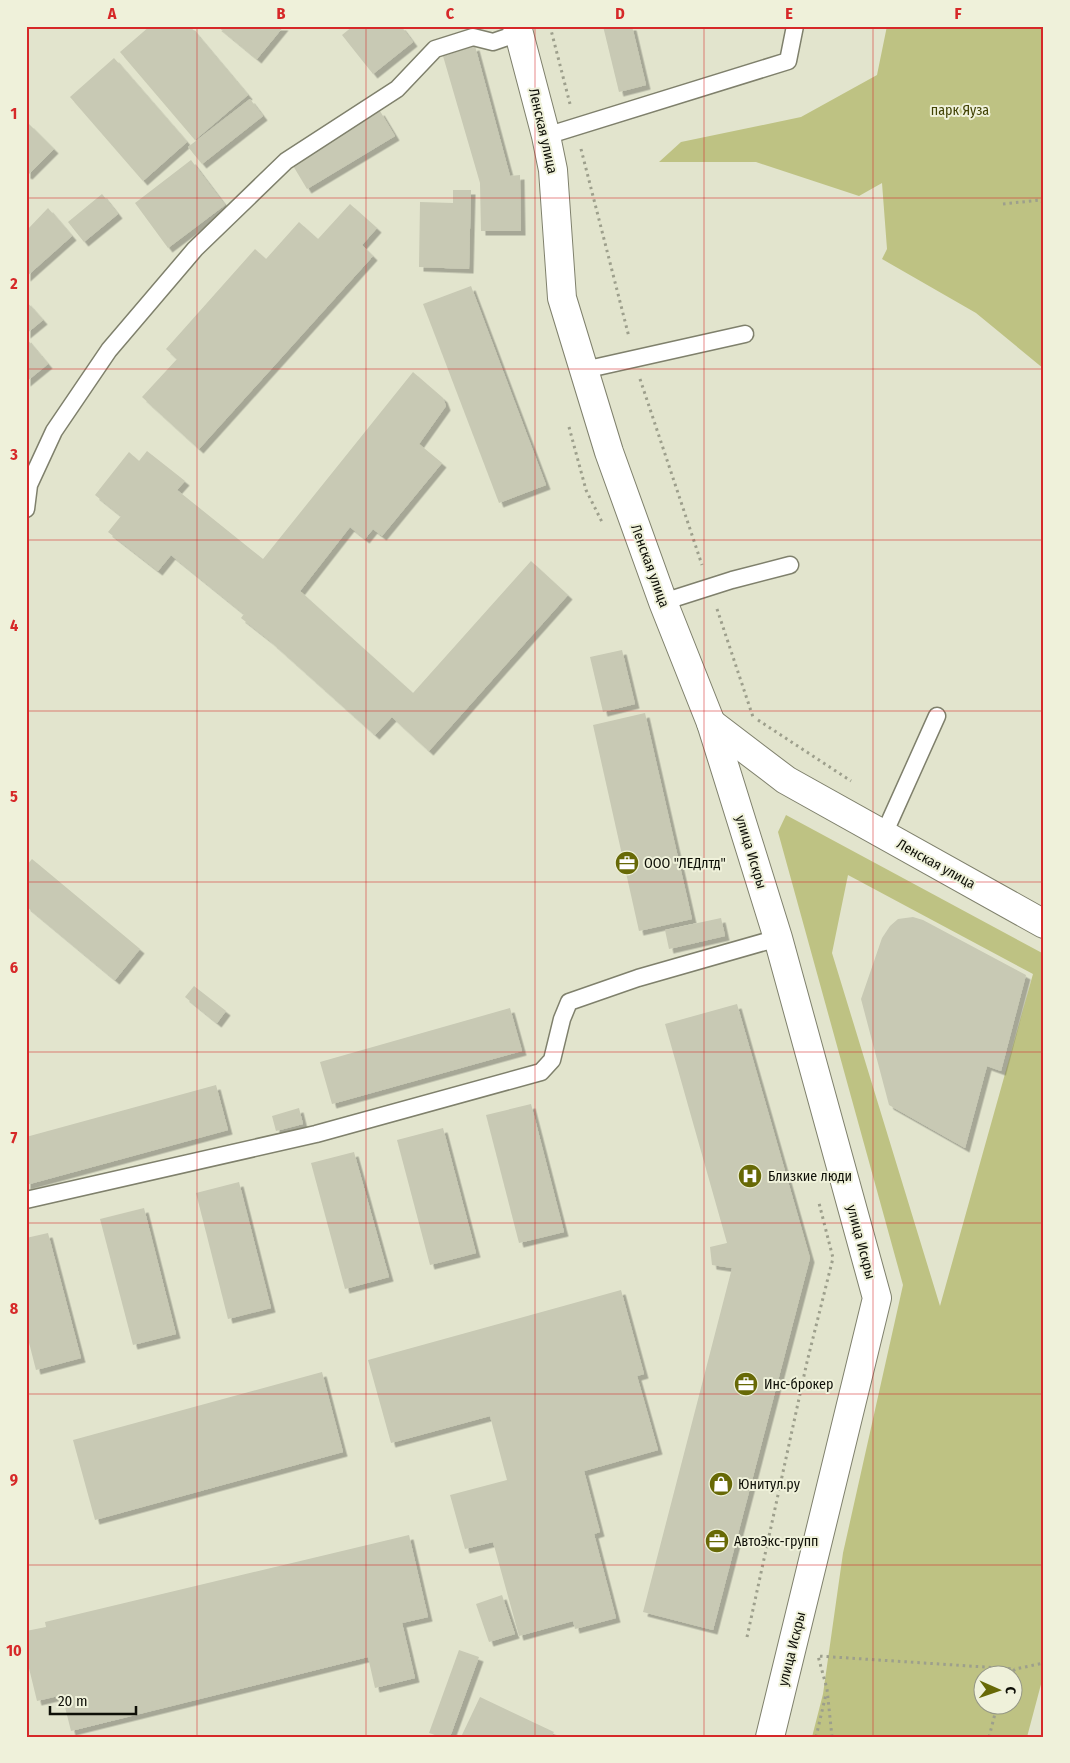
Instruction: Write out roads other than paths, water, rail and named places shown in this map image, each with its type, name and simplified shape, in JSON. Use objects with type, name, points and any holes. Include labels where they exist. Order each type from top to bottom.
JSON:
[{"type":"street","name":"Ленская улица","points":[[518,30],[553,170],[562,298],[609,452],[663,602],[711,723],[786,780],[1044,924]]},
{"type":"street","name":"улица Искры","points":[[711,723],[778,938],[877,1298],[770,1737]]},
{"type":"lane","points":[[546,136],[788,61],[795,26]]},
{"type":"lane","points":[[26,509],[30,485],[54,431],[109,350],[195,249],[286,161],[397,89],[435,49],[472,37],[493,42],[518,30]]},
{"type":"lane","points":[[584,370],[744,334]]},
{"type":"lane","points":[[663,602],[732,580],[790,566]]},
{"type":"lane","points":[[884,834],[938,716]]},
{"type":"lane","points":[[26,1200],[316,1134],[541,1072],[552,1060],[562,1019],[570,1002],[638,978],[778,938]]},
{"type":"place","name":"ООО \"ЛЕДлтд\"","points":[[627,863]]},
{"type":"place","name":"Близкие люди","points":[[750,1176]]},
{"type":"place","name":"Инс-брокер","points":[[746,1384]]},
{"type":"place","name":"Юнитул.ру","points":[[721,1484]]},
{"type":"place","name":"АвтоЭкс-групп","points":[[717,1541]]},
{"type":"park label","name":"парк Яуза","points":[[960,110]]}]
